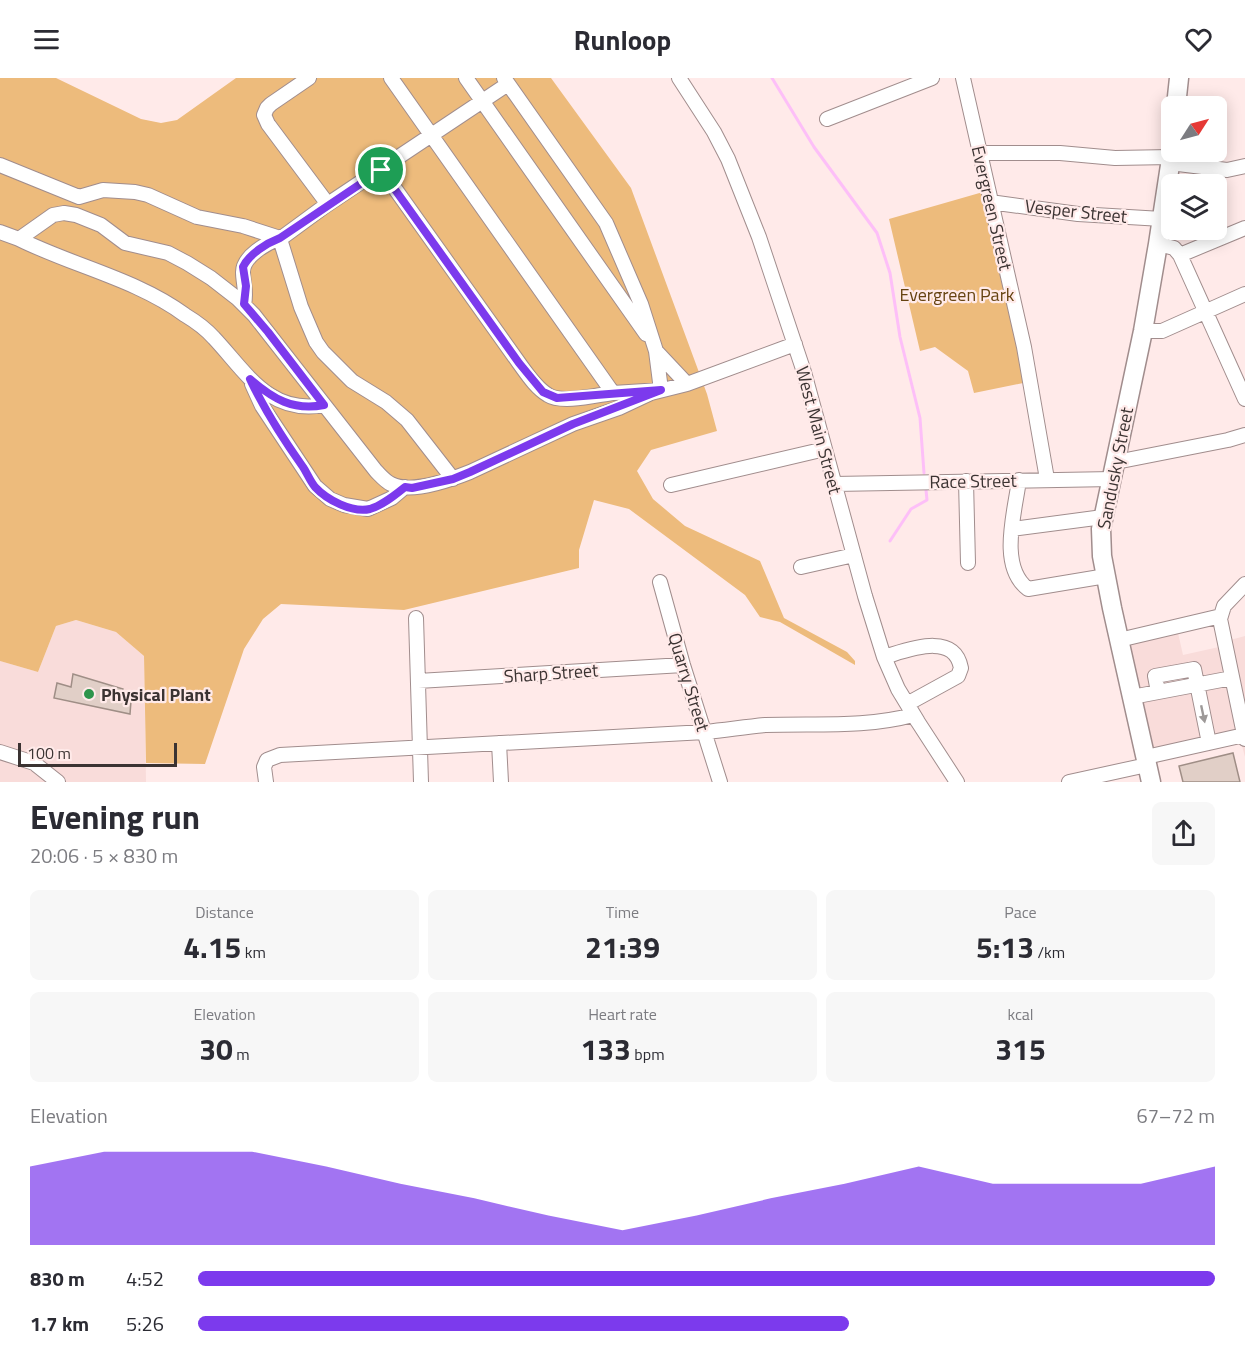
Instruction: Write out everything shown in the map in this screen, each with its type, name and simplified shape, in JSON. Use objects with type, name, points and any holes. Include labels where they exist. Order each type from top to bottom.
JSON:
[{"type":"main road","points":[[1177,96],[1179,78]]},
{"type":"main road","name":"Sandusky Street","points":[[1148,768],[1119,640],[1101,543],[1102,517],[1115,470],[1143,331],[1161,225]]},
{"type":"street","points":[[309,78],[271,104],[264,115],[268,124],[326,202],[325,206]]},
{"type":"street","points":[[391,78],[613,393]]},
{"type":"street","points":[[466,78],[655,348],[687,384]]},
{"type":"street","name":"West Main Street","points":[[680,78],[714,132],[739,185],[759,237],[795,344],[884,657],[910,709],[957,782]]},
{"type":"street","points":[[827,119],[932,78]]},
{"type":"street","name":"Evergreen Street","points":[[963,78],[1024,347],[1047,479]]},
{"type":"street","points":[[244,304],[245,263],[266,246],[482,101],[506,81],[606,223],[641,304],[655,348],[661,390]]},
{"type":"street","points":[[981,153],[1060,153],[1115,158],[1161,157]]},
{"type":"street","points":[[1193,162],[1227,170],[1245,166]]},
{"type":"street","points":[[0,165],[80,197]]},
{"type":"street","points":[[381,170],[519,363],[543,392],[550,397],[563,399],[661,390]]},
{"type":"street","points":[[19,239],[80,197],[103,190],[135,192],[163,201],[197,218],[243,226],[280,238]]},
{"type":"street","name":"Vesper Street","points":[[990,202],[1078,214],[1161,219]]},
{"type":"street","points":[[53,215],[64,213],[76,215],[101,225],[125,243],[155,249],[176,257],[211,278],[244,304],[268,332],[376,471],[389,483],[405,487],[412,488],[453,479],[573,424],[661,390],[687,384],[795,344]]},
{"type":"street","points":[[1180,255],[1245,228]]},
{"type":"street","points":[[0,232],[158,297],[212,336],[262,390],[283,402],[305,408],[324,405]]},
{"type":"street","points":[[280,238],[280,245],[301,307],[316,342],[323,352],[352,381],[386,402],[407,420],[453,479]]},
{"type":"street","points":[[1158,244],[1174,248],[1180,255],[1206,312],[1239,368],[1245,399]]},
{"type":"street","points":[[1143,331],[1162,331],[1245,294]]},
{"type":"street","points":[[250,379],[262,406],[291,450],[315,486],[330,499],[344,506],[368,509],[392,498],[405,487]]},
{"type":"street","name":"Race Street","points":[[834,484],[1047,479],[1115,470],[1245,435]]},
{"type":"street","points":[[671,485],[825,448]]},
{"type":"street","points":[[1019,480],[1010,552],[1018,580],[1028,589],[1106,576]]},
{"type":"street","points":[[966,481],[968,563]]},
{"type":"street","points":[[1012,529],[1102,517]]},
{"type":"street","points":[[801,567],[854,555]]},
{"type":"street","name":"Quarry Street","points":[[660,582],[720,782]]},
{"type":"street","points":[[1069,782],[1148,768],[1209,743],[1245,737],[1221,627],[1221,616],[1224,606],[1245,584]]},
{"type":"street","points":[[1119,640],[1221,616]]},
{"type":"street","points":[[416,618],[421,782]]},
{"type":"street","points":[[266,782],[264,767],[267,760],[280,755],[705,732],[764,725],[892,720],[954,679],[961,668],[958,658],[941,645],[915,648],[884,657]]},
{"type":"street","name":"Sharp Street","points":[[418,681],[683,664]]},
{"type":"street","points":[[1132,697],[1232,678]]},
{"type":"street","points":[[1197,685],[1209,743]]},
{"type":"street","points":[[499,743],[501,782]]},
{"type":"street","points":[[0,752],[33,763],[58,782]]},
{"type":"shaded area","points":[[76,620],[116,632],[144,656],[146,782],[0,782],[0,661],[38,672],[56,626]]},
{"type":"shaded area","points":[[1176,624],[1183,655],[1219,647],[1219,643],[1245,636],[1245,757],[1241,742],[1143,763],[1116,638]]},
{"type":"green space","points":[[0,78],[56,78],[141,119],[161,123],[177,120],[236,78],[551,78],[631,188],[707,394],[717,431],[651,450],[637,471],[653,499],[685,526],[760,561],[784,618],[847,652],[855,661],[855,665],[780,622],[760,617],[745,595],[629,509],[594,500],[579,550],[579,568],[404,610],[281,604],[263,619],[244,649],[205,764],[146,763],[144,656],[116,632],[76,620],[56,626],[38,672],[0,661]]},
{"type":"green space","name":"Evergreen Park","points":[[983,192],[1028,382],[974,393],[968,371],[935,347],[920,351],[889,219]]},
{"type":"building","name":"Physical Plant","points":[[73,674],[123,689],[121,699],[131,701],[130,714],[54,698],[57,683],[71,687]]},
{"type":"building","points":[[1233,753],[1240,782],[1183,782],[1179,766]]},
{"type":"waterway","points":[[772,78],[814,147],[877,233],[890,273],[900,337],[920,418],[924,473]]},
{"type":"waterway","points":[[890,541],[911,509],[927,500],[926,490]]},
{"type":"place","name":"Physical Plant","points":[[89,694]]},
{"type":"route","points":[[381,170],[519,363],[543,392],[550,397],[563,399],[661,390],[573,424],[453,479],[412,488],[405,487],[392,498],[368,509],[344,506],[330,499],[315,486],[291,450],[262,406],[250,379],[262,390],[283,402],[305,408],[324,405],[244,304],[246,286],[243,267],[251,256],[272,241],[280,238],[381,170]]}]
